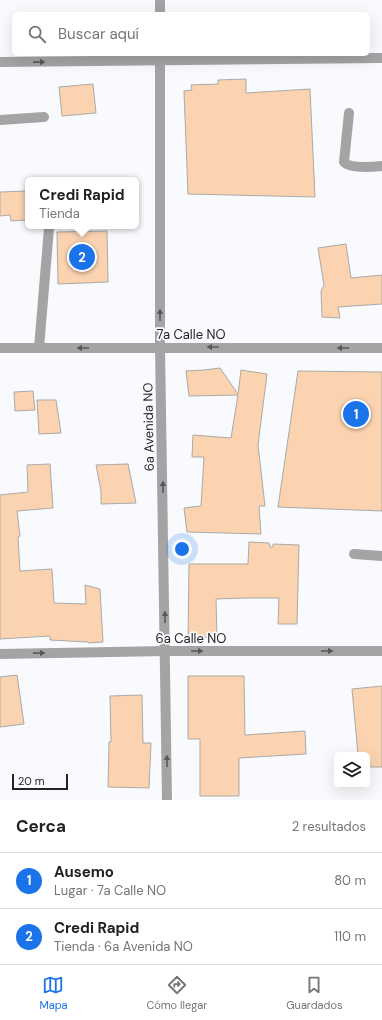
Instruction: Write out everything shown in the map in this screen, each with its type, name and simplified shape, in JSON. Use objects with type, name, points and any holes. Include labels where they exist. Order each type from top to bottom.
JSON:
[{"type":"street","points":[[160,0],[160,12]]},
{"type":"street","points":[[0,62],[160,57],[382,58]]},
{"type":"street","name":"6a Avenida NO","points":[[160,57],[160,347],[166,651],[167,800]]},
{"type":"street","points":[[349,113],[344,162],[346,165],[352,167],[382,166]]},
{"type":"street","points":[[0,120],[44,117]]},
{"type":"street","points":[[39,348],[48,229]]},
{"type":"street","name":"7a Calle NO","points":[[0,348],[382,348]]},
{"type":"street","points":[[354,554],[382,556]]},
{"type":"street","name":"6a Calle NO","points":[[0,654],[166,651],[382,651]]},
{"type":"building","points":[[246,79],[246,93],[310,89],[315,197],[188,194],[184,91],[192,90],[191,85],[218,84],[218,80]]},
{"type":"building","points":[[93,84],[96,113],[62,116],[59,87]]},
{"type":"building","points":[[25,191],[25,220],[11,221],[10,215],[0,216],[0,192]]},
{"type":"building","points":[[107,231],[108,282],[58,284],[57,232]]},
{"type":"building","points":[[346,244],[351,278],[382,275],[382,304],[338,307],[340,318],[322,317],[321,291],[324,285],[318,248]]},
{"type":"building","points":[[220,368],[238,394],[241,370],[267,374],[258,445],[265,506],[259,506],[261,534],[187,532],[184,508],[201,506],[204,457],[192,457],[193,435],[231,438],[238,395],[189,396],[186,371]]},
{"type":"building","points":[[298,371],[382,372],[382,511],[278,507]]},
{"type":"building","points":[[33,391],[35,410],[15,411],[14,392]]},
{"type":"building","points":[[37,400],[56,400],[61,433],[39,434]]},
{"type":"building","points":[[50,464],[53,508],[17,511],[20,536],[18,537],[20,571],[52,569],[54,603],[86,604],[85,585],[100,589],[103,642],[88,643],[50,640],[50,636],[0,639],[0,495],[28,492],[27,465]]},
{"type":"building","points":[[128,464],[136,503],[101,504],[101,491],[96,465]]},
{"type":"building","points":[[249,542],[269,543],[270,547],[273,547],[273,544],[299,545],[297,624],[278,624],[279,598],[216,599],[217,637],[188,638],[189,564],[248,564]]},
{"type":"building","points":[[17,675],[24,724],[0,727],[0,677]]},
{"type":"building","points":[[188,676],[244,676],[245,735],[305,731],[306,754],[239,758],[239,796],[200,796],[200,739],[188,739]]},
{"type":"building","points":[[382,686],[382,767],[370,767],[370,752],[358,752],[352,689]]},
{"type":"building","points":[[142,695],[143,743],[151,743],[149,788],[108,787],[109,742],[111,742],[110,696]]},
{"type":"place","name":"Credi Rapid","points":[[82,257]]},
{"type":"place","name":"Ausemo","points":[[356,414]]}]
